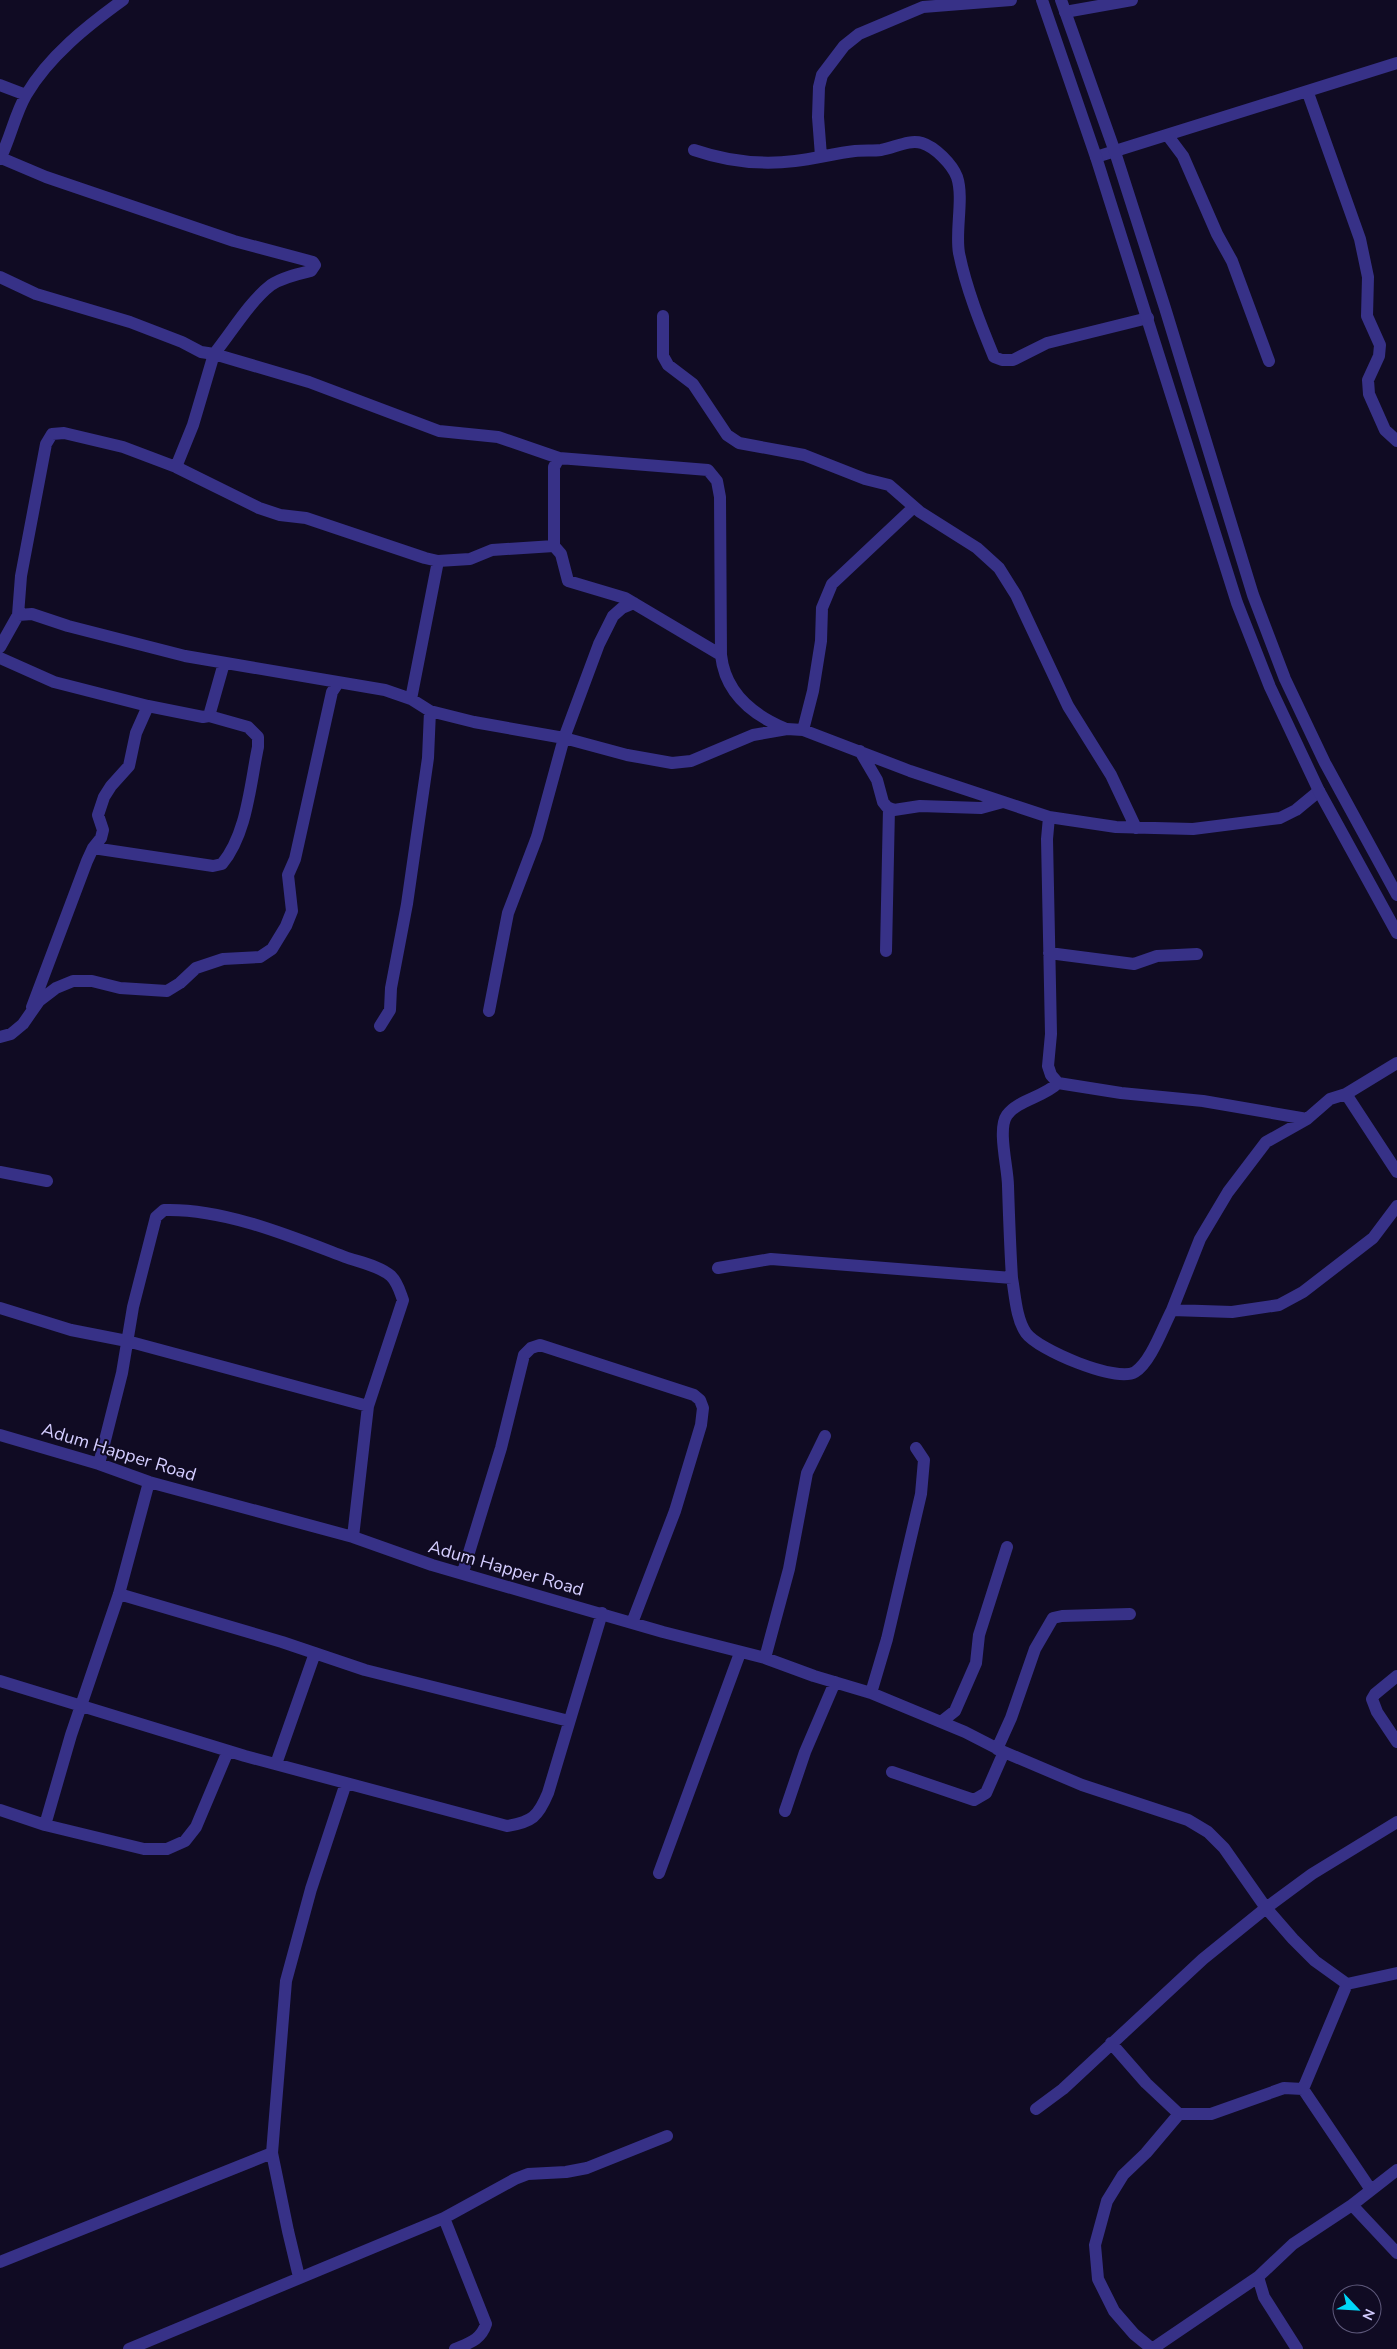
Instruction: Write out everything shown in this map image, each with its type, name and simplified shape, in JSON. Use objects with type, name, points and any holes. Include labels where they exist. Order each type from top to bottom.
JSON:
[{"type":"street","points":[[123,0],[97,19],[48,64],[26,96],[0,159],[63,184],[234,241],[313,262],[315,265],[312,271],[286,277],[272,285],[260,296],[214,354],[193,425],[176,466]]},
{"type":"street","points":[[821,156],[818,117],[819,86],[822,75],[831,62],[851,40],[859,34],[923,7],[1011,0]]},
{"type":"street","points":[[1042,0],[1096,157],[1237,603],[1270,688],[1319,791],[1397,933]]},
{"type":"street","points":[[1132,0],[1063,6],[1115,152],[1257,604],[1285,679],[1325,763],[1397,895]]},
{"type":"street","points":[[1096,157],[1397,64]]},
{"type":"street","points":[[0,85],[26,96]]},
{"type":"street","points":[[1308,93],[1360,239],[1366,268],[1368,316],[1380,345],[1379,356],[1368,380],[1369,394],[1385,430],[1397,441]]},
{"type":"street","points":[[1168,136],[1183,156],[1217,234],[1232,260],[1268,361]]},
{"type":"street","points":[[694,150],[716,158],[770,163],[883,150],[912,143],[922,143],[948,162],[957,177],[959,251],[972,299],[994,356],[1002,360],[1013,360],[1047,343],[1148,318]]},
{"type":"street","points":[[0,276],[36,294],[130,322],[182,342],[201,352],[214,354],[309,382],[439,431],[498,437],[559,458],[708,470],[717,481],[720,497],[722,665],[730,684],[743,704],[771,722],[787,729]]},
{"type":"street","points":[[663,316],[663,356],[665,361],[677,374],[693,384],[727,435],[740,443],[804,455],[865,479],[882,481],[890,485],[914,507],[977,548],[999,568],[1016,595],[1068,706],[1111,775],[1136,828]]},
{"type":"street","points":[[0,647],[18,615],[22,566],[46,444],[52,434],[64,433],[123,447],[176,466],[266,510],[280,515],[306,518],[393,549],[438,561],[470,559],[492,550],[554,546]]},
{"type":"street","points":[[559,458],[554,467],[554,546],[561,554],[568,581],[634,603],[644,611],[721,655]]},
{"type":"street","points":[[803,730],[813,691],[821,641],[822,608],[832,584],[914,507]]},
{"type":"street","points":[[411,699],[438,561]]},
{"type":"street","points":[[489,1011],[508,913],[518,882],[537,837],[564,738],[599,644],[613,616],[622,608],[634,603]]},
{"type":"street","points":[[18,615],[32,614],[68,626],[121,638],[185,656],[385,690],[411,699],[430,710],[511,730],[564,738],[627,755],[672,763],[691,761],[753,734],[787,729],[803,730],[910,772],[1049,817],[1116,827],[1193,829],[1280,818],[1296,810],[1319,791]]},
{"type":"street","points":[[0,658],[54,682],[148,706],[209,716],[248,728],[258,737],[258,747],[244,814],[234,844],[222,864],[213,866],[93,848]]},
{"type":"street","points":[[209,716],[224,663]]},
{"type":"street","points":[[31,1010],[56,988],[74,981],[92,981],[120,988],[167,991],[180,983],[196,968],[223,959],[260,957],[272,949],[286,926],[292,911],[288,874],[296,859],[332,692],[338,683]]},
{"type":"street","points":[[0,1037],[11,1034],[23,1024],[31,1010],[60,930],[93,848],[101,838],[103,830],[98,815],[104,797],[129,766],[136,734],[148,706]]},
{"type":"street","points":[[380,1026],[390,1010],[391,988],[428,758],[430,710]]},
{"type":"street","points":[[860,751],[877,780],[883,802],[889,808],[902,809],[920,806],[981,808],[1003,802]]},
{"type":"street","points":[[886,951],[889,808]]},
{"type":"street","points":[[1049,817],[1047,839],[1051,1034],[1048,1066],[1051,1075],[1058,1082],[1121,1093],[1203,1101],[1307,1119]]},
{"type":"street","points":[[1049,953],[1134,964],[1157,956],[1197,954]]},
{"type":"street","points":[[1058,1082],[1050,1091],[1015,1108],[1004,1120],[1003,1134],[1008,1185],[1008,1223],[1012,1278],[1018,1310],[1026,1334],[1039,1343],[1092,1368],[1125,1375],[1134,1373],[1145,1364],[1172,1310],[1200,1239],[1228,1192],[1266,1142],[1307,1119],[1330,1099],[1346,1094],[1397,1063]]},
{"type":"street","points":[[1346,1094],[1397,1172]]},
{"type":"street","points":[[0,1172],[47,1181]]},
{"type":"street","points":[[1172,1310],[1232,1312],[1279,1305],[1304,1292],[1373,1238],[1397,1206]]},
{"type":"street","points":[[99,1464],[122,1373],[127,1341],[156,1217],[164,1210],[184,1209],[218,1216],[326,1250],[391,1276],[399,1288],[403,1300],[368,1406],[353,1537]]},
{"type":"street","points":[[718,1268],[771,1259],[1012,1278]]},
{"type":"street","points":[[0,1308],[71,1330],[127,1341],[368,1406]]},
{"type":"street","points":[[463,1572],[501,1448],[524,1355],[531,1348],[540,1345],[694,1395],[700,1400],[703,1408],[701,1425],[688,1473],[632,1623]]},
{"type":"street","name":"Adum Happer Road","points":[[0,1435],[99,1464],[150,1482],[353,1537],[432,1565],[463,1572],[632,1623],[740,1653],[765,1658],[871,1693],[1082,1785],[1188,1820],[1208,1832],[1224,1848],[1266,1908],[1293,1939],[1315,1961],[1347,1984]]},
{"type":"street","points":[[765,1658],[789,1569],[807,1473],[825,1436]]},
{"type":"street","points":[[871,1693],[887,1639],[921,1494],[924,1460],[916,1448]]},
{"type":"street","points":[[45,1825],[81,1706],[119,1594],[150,1482]]},
{"type":"street","points":[[941,1722],[955,1711],[976,1663],[979,1635],[1007,1547]]},
{"type":"street","points":[[119,1594],[242,1629],[389,1677],[569,1721]]},
{"type":"street","points":[[0,1680],[228,1751],[507,1826],[525,1823],[540,1812],[548,1793],[602,1613]]},
{"type":"street","points":[[892,1772],[965,1799],[974,1800],[986,1793],[1035,1650],[1053,1618],[1062,1616],[1130,1614]]},
{"type":"street","points":[[276,1764],[315,1653]]},
{"type":"street","points":[[659,1873],[740,1653]]},
{"type":"street","points":[[1397,1676],[1375,1694],[1372,1699],[1376,1712],[1397,1742]]},
{"type":"street","points":[[785,1811],[805,1752],[835,1682]]},
{"type":"street","points":[[0,1810],[45,1825],[144,1849],[167,1849],[185,1841],[196,1827],[228,1751]]},
{"type":"street","points":[[300,2277],[288,2231],[272,2153],[286,1981],[311,1889],[346,1783]]},
{"type":"street","points":[[1036,2109],[1063,2089],[1203,1959],[1266,1908],[1312,1874],[1397,1822]]},
{"type":"street","points":[[1303,2089],[1347,1984],[1397,1973]]},
{"type":"street","points":[[1111,2043],[1146,2083],[1179,2114],[1211,2114],[1284,2088],[1303,2089]]},
{"type":"street","points":[[1303,2089],[1371,2190]]},
{"type":"street","points":[[1179,2114],[1146,2153],[1123,2175],[1107,2201],[1095,2245],[1098,2280],[1114,2311],[1134,2334],[1151,2348],[1258,2277],[1293,2244],[1352,2205],[1397,2170]]},
{"type":"street","points":[[129,2349],[151,2345],[300,2277],[376,2248],[444,2218],[528,2174],[566,2172],[587,2168],[667,2136]]},
{"type":"street","points":[[0,2262],[272,2153]]},
{"type":"street","points":[[1352,2205],[1397,2253]]},
{"type":"street","points":[[444,2218],[483,2312],[486,2324],[483,2334],[475,2340],[455,2349]]},
{"type":"street","points":[[1258,2277],[1264,2297],[1297,2349]]}]
